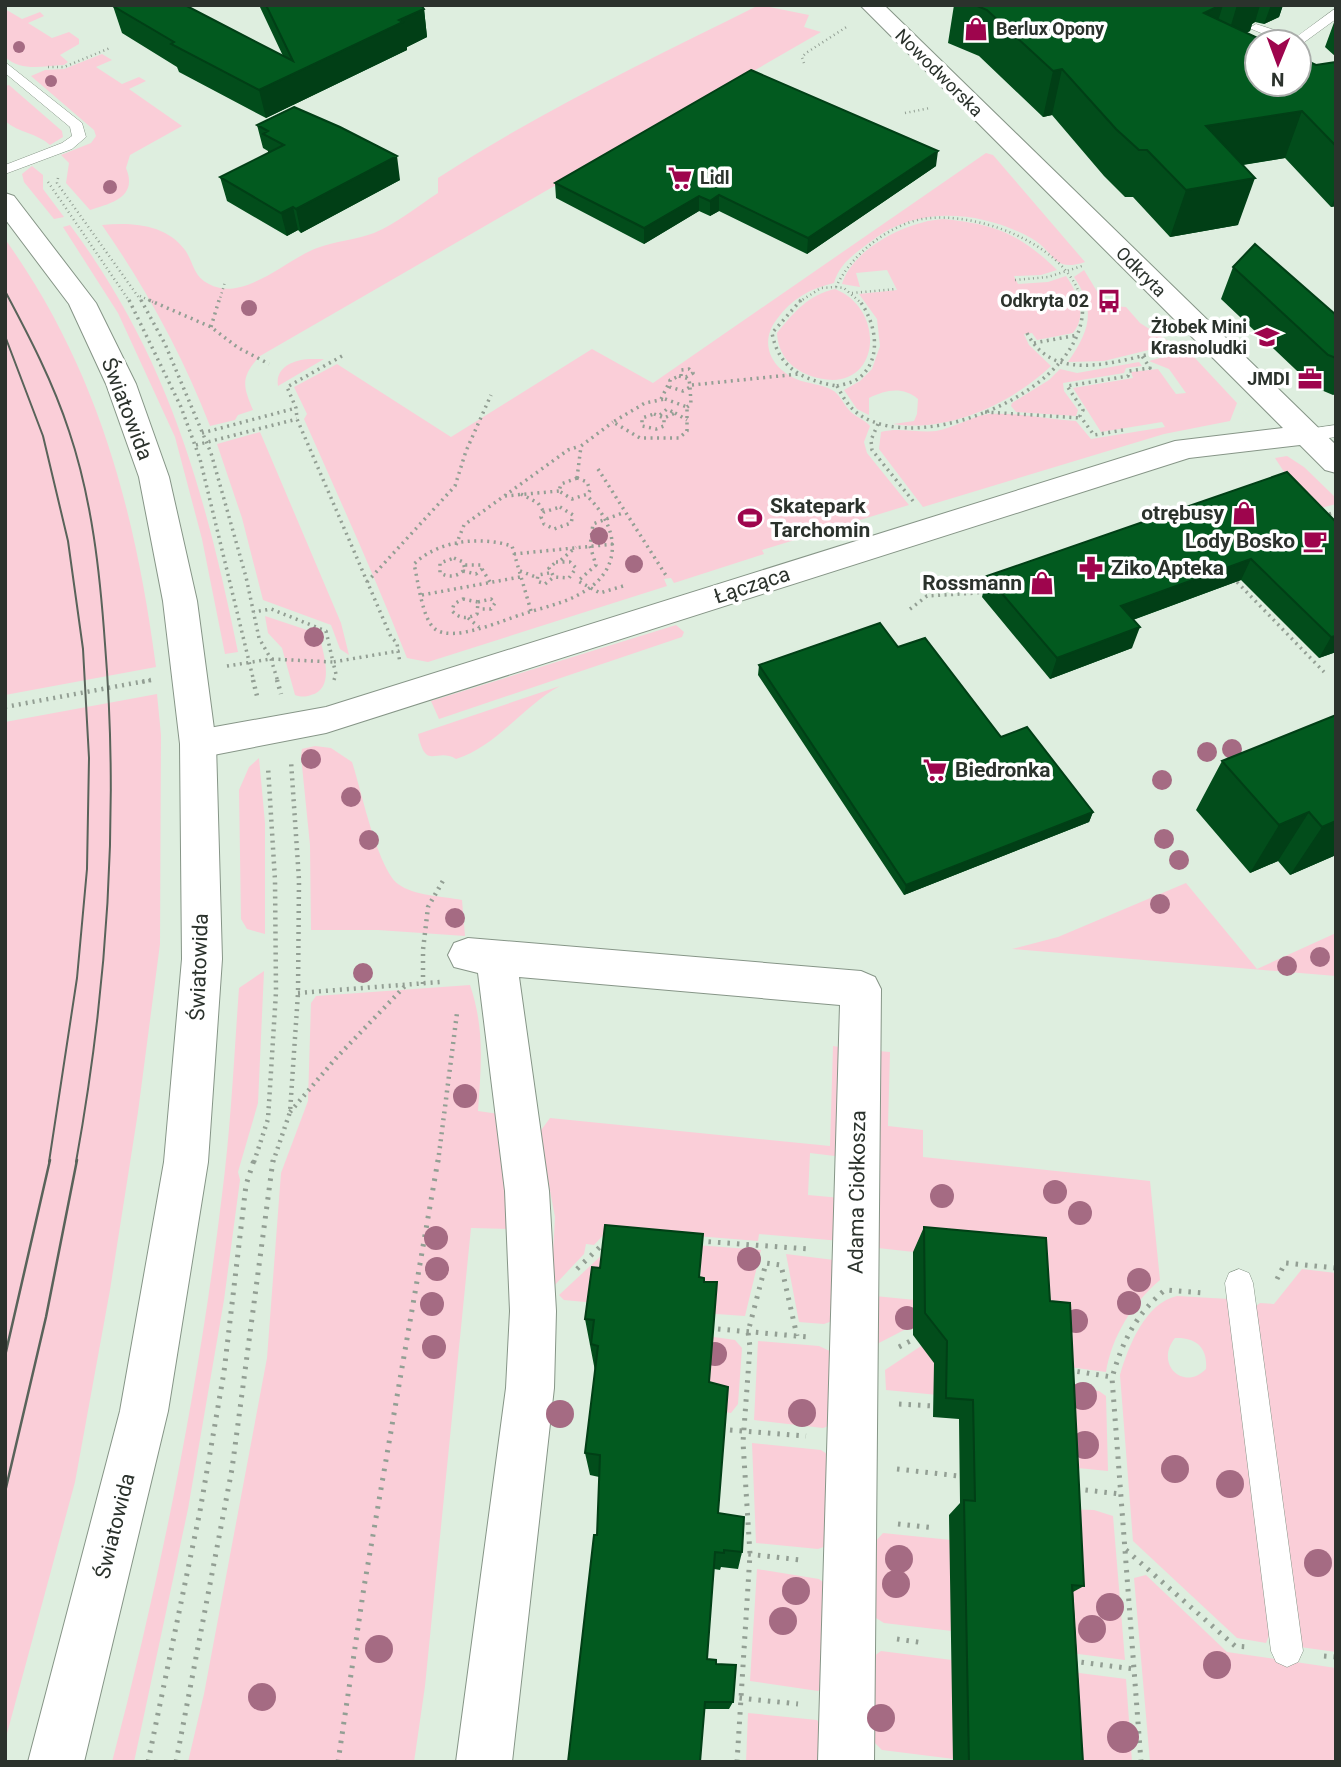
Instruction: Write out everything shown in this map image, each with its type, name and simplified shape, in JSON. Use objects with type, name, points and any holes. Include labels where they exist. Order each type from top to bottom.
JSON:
[{"type":"street","name":"Nowodworska","points":[[871,5],[1007,140]]},
{"type":"street","name":"Odkryta","points":[[1007,140],[1322,433],[1336,463]]},
{"type":"street","name":"Światowida","points":[[5,201],[82,303],[121,384],[154,477],[162,514],[180,601],[198,744],[202,959],[186,1162],[144,1411],[56,1762]]},
{"type":"street","name":"Łącząca","points":[[198,744],[326,720],[1186,448],[1322,433]]},
{"type":"street","name":"Adama Ciołkosza","points":[[492,977],[861,989],[846,1762]]},
{"type":"street","points":[[484,1762],[530,1388],[533,1311],[527,1191],[492,977]]},
{"type":"lane","points":[[1313,30],[1336,12]]},
{"type":"lane","points":[[5,170],[75,142],[80,132],[77,126],[10,73]]},
{"type":"lane","points":[[1240,1290],[1287,1651]]},
{"type":"path","points":[[804,63],[802,57],[806,53],[854,24]]},
{"type":"path","points":[[10,73],[64,67],[110,48]]},
{"type":"path","points":[[905,113],[937,107]]},
{"type":"path","points":[[45,155],[56,166],[57,183],[139,296],[165,344],[207,442],[232,523],[259,638],[271,659],[275,729],[272,820],[276,992],[268,1119],[246,1185],[224,1372],[205,1486],[148,1762]]},
{"type":"path","points":[[836,287],[844,267],[856,256],[908,223],[926,218],[974,221],[1006,230],[1034,243],[1065,271],[1079,289],[1083,304],[1083,326],[1076,343],[1061,364],[1038,384],[985,412],[933,428],[884,426],[850,408],[837,386]]},
{"type":"path","points":[[1015,280],[1048,277],[1082,266]]},
{"type":"path","points":[[211,327],[225,282]]},
{"type":"path","points":[[851,293],[872,318],[876,338],[868,368],[857,380],[837,386],[799,374],[784,366],[774,347],[772,333],[806,296],[830,286],[851,293],[896,289]]},
{"type":"path","points":[[139,296],[211,327],[237,347],[269,364]]},
{"type":"path","points":[[1027,333],[1042,354],[1061,364],[1089,367],[1168,351]]},
{"type":"path","points":[[1033,344],[1078,335]]},
{"type":"path","points":[[342,356],[287,387],[296,408],[297,419],[391,637],[397,643],[398,651]]},
{"type":"path","points":[[1132,429],[1094,435],[1082,418],[1083,410],[1067,386],[1128,376],[1129,371],[1150,368],[1142,356]]},
{"type":"path","points":[[661,399],[672,378],[687,377],[693,373],[689,369],[681,370],[681,376]]},
{"type":"path","points":[[668,385],[676,390],[799,374]]},
{"type":"path","points":[[613,422],[640,438],[679,438],[687,431],[687,407],[691,404],[691,386],[687,377]]},
{"type":"path","points":[[367,582],[410,532],[443,502],[455,485],[466,451],[491,395]]},
{"type":"path","points":[[490,582],[481,565],[476,563],[454,576],[443,575],[438,566],[464,525],[568,450],[581,446],[640,403],[661,399],[675,401],[687,407]]},
{"type":"path","points":[[202,433],[296,408]]},
{"type":"path","points":[[640,438],[664,426],[662,417],[667,409],[687,420]]},
{"type":"path","points":[[985,412],[1082,418]]},
{"type":"path","points":[[656,429],[645,428],[641,421],[648,415],[662,417],[675,413]]},
{"type":"path","points":[[196,445],[297,419]]},
{"type":"path","points":[[878,424],[871,440],[872,450],[915,503]]},
{"type":"path","points":[[577,478],[581,446]]},
{"type":"path","points":[[598,469],[667,578]]},
{"type":"path","points":[[559,491],[561,484],[577,478],[590,486],[586,495]]},
{"type":"path","points":[[505,496],[559,491],[569,498],[586,495]]},
{"type":"path","points":[[521,494],[538,503],[544,512]]},
{"type":"path","points":[[531,611],[512,546],[493,540],[453,545],[420,555],[414,565],[427,616],[436,630],[447,633],[461,633],[479,628],[571,598],[590,587],[610,562],[614,544],[607,517],[586,495]]},
{"type":"path","points":[[564,508],[569,498]]},
{"type":"path","points":[[554,507],[564,508],[571,512],[573,519],[561,528],[544,524],[541,517],[544,512],[554,507]]},
{"type":"path","points":[[625,512],[593,524],[590,546],[596,565],[578,581],[600,593],[626,586]]},
{"type":"path","points":[[1318,517],[1336,512]]},
{"type":"path","points":[[514,554],[614,544]]},
{"type":"path","points":[[549,573],[552,564],[561,561],[576,547]]},
{"type":"path","points":[[444,560],[459,559],[464,568],[475,574],[482,569]]},
{"type":"path","points":[[549,573],[554,578],[564,579],[575,572],[576,568],[570,562],[561,561]]},
{"type":"path","points":[[520,570],[536,577],[542,583],[548,583],[554,578]]},
{"type":"path","points":[[536,577],[549,573]]},
{"type":"path","points":[[422,595],[520,577]]},
{"type":"path","points":[[1237,582],[1324,672]]},
{"type":"path","points":[[456,589],[458,601]]},
{"type":"path","points":[[910,609],[927,596],[977,593],[989,589]]},
{"type":"path","points":[[479,609],[491,609],[495,603],[491,599],[478,602],[469,599],[458,601],[452,607],[454,614],[468,618],[479,628]]},
{"type":"path","points":[[468,618],[477,614],[478,602]]},
{"type":"path","points":[[227,666],[271,659],[333,662],[326,631],[271,609],[254,612]]},
{"type":"path","points":[[176,1762],[232,1469],[270,1169],[290,1112],[298,993],[299,880],[275,729],[249,661],[244,640]]},
{"type":"path","points":[[5,708],[156,680]]},
{"type":"path","points":[[423,984],[423,950],[428,907],[444,878]]},
{"type":"path","points":[[298,993],[492,977]]},
{"type":"path","points":[[290,1112],[337,1057],[406,985]]},
{"type":"path","points":[[338,1762],[364,1587],[437,1166],[457,1008]]},
{"type":"path","points":[[533,1311],[613,1234]]},
{"type":"path","points":[[694,1240],[856,1252]]},
{"type":"path","points":[[737,1762],[750,1554],[744,1431],[750,1347],[748,1332],[766,1263],[781,1265],[797,1336]]},
{"type":"path","points":[[1141,1762],[1112,1377],[1118,1350],[1144,1306],[1165,1290],[1240,1290],[1269,1297],[1285,1263],[1336,1268]]},
{"type":"path","points":[[718,1329],[775,1334]]},
{"type":"path","points":[[907,1342],[915,1338]]},
{"type":"path","points":[[1061,1369],[1112,1377]]},
{"type":"path","points":[[905,1405],[933,1406]]},
{"type":"path","points":[[730,1430],[771,1434]]},
{"type":"path","points":[[851,1465],[959,1476]]},
{"type":"path","points":[[1070,1488],[1121,1494]]},
{"type":"path","points":[[1125,1550],[1236,1646],[1336,1657]]},
{"type":"path","points":[[738,1553],[776,1557]]},
{"type":"path","points":[[1069,1661],[1134,1669]]},
{"type":"path","points":[[730,1697],[769,1700]]},
{"type":"shaded area","points":[[759,5],[809,15],[804,27],[821,32],[260,356],[249,370],[245,382],[253,410],[238,415],[235,420],[210,426],[188,373],[162,322],[102,225],[125,224],[158,230],[177,241],[197,273],[209,284],[236,288],[250,284],[305,253],[374,233],[390,225],[438,193],[438,178],[476,154],[596,87]]},
{"type":"shaded area","points":[[5,9],[22,19],[40,12],[44,16],[28,23],[52,38],[69,32],[79,39],[79,44],[60,55],[68,62],[64,65],[33,67],[18,65],[5,57]]},
{"type":"shaded area","points":[[102,54],[112,60],[96,67],[122,84],[139,77],[146,81],[129,89],[182,126],[130,155],[126,168],[129,186],[126,192],[114,201],[90,210],[66,183],[69,163],[61,155],[91,143],[96,136],[94,130],[31,76],[45,70],[64,69]]},
{"type":"shaded area","points":[[9,85],[62,131],[63,137],[50,145],[5,121],[5,86]]},
{"type":"shaded area","points":[[986,153],[993,155],[1085,262],[1074,265],[1060,263],[1031,238],[992,222],[950,216],[910,221],[891,229],[855,254],[840,269],[834,283],[810,291],[795,300],[777,319],[769,336],[770,353],[780,368],[796,379],[824,386],[835,392],[851,412],[870,426],[864,442],[867,453],[909,505],[762,550],[764,554],[674,583],[671,578],[664,579],[667,586],[428,662],[407,658],[304,419],[307,414],[294,387],[337,364],[451,437],[592,349],[653,383]]},
{"type":"shaded area","points":[[32,166],[43,175],[43,189],[64,217],[54,219],[24,182],[22,174]]},
{"type":"shaded area","points":[[943,219],[992,228],[1031,248],[1057,270],[1041,275],[1014,276],[1018,284],[1048,282],[1066,276],[1077,296],[1080,319],[1073,333],[1037,340],[1032,333],[1024,334],[1029,345],[1051,366],[999,403],[936,424],[893,424],[914,421],[918,399],[900,391],[882,393],[869,398],[869,415],[857,409],[844,390],[860,381],[872,369],[880,346],[877,319],[859,294],[897,290],[887,270],[856,273],[860,287],[842,284],[848,271],[870,248],[914,225]]},
{"type":"shaded area","points":[[70,225],[104,275],[133,325],[179,428],[212,536],[238,652],[225,654],[202,539],[175,437],[118,313],[63,227]]},
{"type":"shaded area","points":[[5,239],[37,288],[65,339],[108,443],[137,552],[156,667],[5,695]]},
{"type":"shaded area","points":[[1084,270],[1098,293],[1111,306],[1126,307],[1140,323],[1173,344],[1104,361],[1068,362],[1088,321],[1086,300],[1074,277]]},
{"type":"shaded area","points":[[835,289],[853,300],[864,316],[870,333],[869,351],[862,366],[849,376],[831,380],[806,374],[794,367],[782,352],[777,333],[809,300]]},
{"type":"shaded area","points":[[1181,352],[1195,358],[1237,403],[1230,421],[1164,434],[923,507],[879,449],[881,432],[936,431],[988,414],[1076,421],[1091,439],[1165,427],[1162,422],[1101,432],[1073,388],[1133,378],[1131,372],[1158,369],[1176,394],[1186,393],[1169,369],[1149,361]]},
{"type":"shaded area","points":[[324,359],[278,386],[279,374],[283,369],[297,361]]},
{"type":"shaded area","points":[[1139,362],[1142,366],[1126,368],[1124,373],[1063,383],[1064,391],[1078,410],[1076,416],[1016,412],[1011,406],[1049,380],[1060,369],[1077,373]]},
{"type":"shaded area","points":[[260,432],[341,623],[349,655],[340,649],[331,625],[263,600],[242,518],[217,444]]},
{"type":"shaded area","points":[[1287,456],[1304,467],[1336,498],[1336,504],[1321,508],[1288,478],[1275,458]]},
{"type":"shaded area","points":[[265,616],[319,634],[326,678],[319,691],[307,696],[295,695],[282,648],[268,633]]},
{"type":"shaded area","points":[[676,625],[684,632],[682,637],[439,719],[431,701]]},
{"type":"shaded area","points":[[560,686],[471,753],[456,759],[443,755],[432,756],[424,752],[418,734]]},
{"type":"shaded area","points":[[157,694],[161,735],[160,944],[138,1112],[110,1290],[75,1482],[5,1741],[5,722]]},
{"type":"shaded area","points":[[315,746],[331,748],[352,762],[370,827],[390,875],[398,884],[412,891],[462,900],[465,936],[378,930],[311,930],[310,845],[301,756],[302,749]]},
{"type":"shaded area","points":[[259,758],[265,823],[265,934],[247,929],[241,919],[239,790],[249,767]]},
{"type":"shaded area","points":[[1186,883],[1257,969],[1336,933],[1336,976],[1012,949],[1058,937]]},
{"type":"shaded area","points":[[264,971],[258,1103],[238,1172],[240,1180],[224,1300],[188,1509],[134,1762],[112,1762],[162,1551],[202,1338],[225,1169],[239,988]]},
{"type":"shaded area","points":[[470,985],[480,1032],[478,1111],[499,1114],[511,1229],[471,1228],[425,1686],[414,1762],[188,1762],[204,1694],[267,1358],[281,1173],[308,1101],[311,1003],[316,996]]},
{"type":"shaded area","points":[[833,1046],[846,1048],[843,1157],[810,1153],[808,1195],[841,1198],[841,1241],[759,1234],[758,1241],[609,1229],[594,1245],[586,1244],[584,1254],[551,1289],[555,1217],[539,1133],[550,1118],[830,1146]]},
{"type":"shaded area","points":[[878,1051],[890,1052],[888,1126],[923,1130],[923,1157],[1150,1181],[1160,1280],[1132,1310],[1118,1333],[1106,1372],[1069,1367],[923,1253],[878,1248]]},
{"type":"shaded area","points":[[619,1239],[761,1250],[745,1316],[702,1313],[699,1294],[701,1267],[596,1303],[564,1300],[559,1295]]},
{"type":"shaded area","points":[[786,1254],[834,1260],[835,1320],[824,1324],[799,1322]]},
{"type":"shaded area","points":[[1302,1269],[1336,1273],[1336,1652],[1300,1647],[1255,1307],[1260,1303],[1274,1304]]},
{"type":"shaded area","points":[[875,1296],[945,1303],[908,1328],[875,1345]]},
{"type":"shaded area","points":[[1177,1296],[1229,1299],[1270,1633],[1266,1643],[1237,1638],[1133,1541],[1120,1375],[1140,1328],[1156,1307]],"holes":[[[1175,1338],[1199,1345],[1205,1355],[1206,1369],[1189,1378],[1174,1372],[1168,1357],[1169,1348]]]},
{"type":"shaded area","points":[[957,1322],[959,1397],[886,1390],[885,1370]]},
{"type":"shaded area","points":[[700,1335],[735,1340],[742,1348],[738,1404],[731,1413],[714,1411]]},
{"type":"shaded area","points":[[758,1341],[819,1346],[834,1353],[831,1425],[823,1428],[754,1420]]},
{"type":"shaded area","points":[[1053,1384],[1099,1391],[1106,1396],[1108,1471],[1057,1466]]},
{"type":"shaded area","points":[[752,1443],[821,1450],[830,1456],[826,1546],[818,1549],[756,1543]]},
{"type":"shaded area","points":[[1059,1509],[1094,1510],[1113,1516],[1125,1660],[1055,1651]]},
{"type":"shaded area","points":[[883,1533],[961,1541],[952,1631],[884,1623],[876,1618],[871,1610],[873,1544]]},
{"type":"shaded area","points":[[757,1569],[819,1579],[830,1588],[826,1686],[818,1691],[750,1681]]},
{"type":"shaded area","points":[[1146,1575],[1227,1652],[1336,1668],[1336,1762],[1150,1762],[1134,1578]]},
{"type":"shaded area","points":[[881,1651],[952,1660],[954,1759],[882,1750],[872,1740],[870,1659]]},
{"type":"shaded area","points":[[1056,1670],[1126,1679],[1132,1762],[1061,1762]]},
{"type":"shaded area","points":[[748,1713],[817,1720],[828,1736],[827,1762],[746,1762]]},
{"type":"building","points":[[114,5],[185,5],[293,61],[266,5],[421,5],[424,9],[399,20],[403,22],[259,90],[171,44],[174,42]]},
{"type":"building","points":[[975,5],[1221,5],[1204,13],[1243,31],[1243,98],[1313,98],[1313,64],[1336,62],[1336,146],[1302,111],[1206,126],[1255,178],[1186,190],[1147,150],[1139,150],[1116,129],[1062,69],[1053,71],[987,10]]},
{"type":"building","points":[[751,70],[938,151],[808,238],[719,195],[710,201],[699,196],[644,228],[555,183]]},
{"type":"building","points":[[294,107],[397,156],[296,209],[293,207],[281,213],[220,177],[284,145],[263,134],[268,131],[257,125]]},
{"type":"building","points":[[1255,244],[1336,315],[1336,358],[1328,355],[1233,267]]},
{"type":"building","points":[[1287,472],[1336,522],[1336,636],[1331,637],[1251,559],[1121,606],[1140,627],[1057,658],[987,576]]},
{"type":"building","name":"Biedronka","points":[[880,623],[898,647],[925,638],[1001,737],[1027,727],[1093,812],[906,885],[759,665]]},
{"type":"building","points":[[1336,715],[1336,821],[1322,827],[1309,812],[1279,825],[1222,761]]},
{"type":"building","points":[[605,1225],[703,1234],[699,1277],[704,1278],[704,1282],[717,1282],[709,1382],[728,1387],[718,1513],[744,1517],[742,1552],[715,1552],[707,1659],[716,1660],[716,1664],[736,1665],[733,1702],[705,1702],[700,1762],[568,1762],[594,1535],[597,1535],[600,1455],[585,1453],[598,1346],[591,1344],[594,1320],[585,1319],[592,1267],[600,1268]]},
{"type":"building","points":[[924,1227],[1046,1238],[1050,1301],[1070,1303],[1084,1586],[1072,1585],[1083,1762],[969,1762],[964,1500],[975,1501],[973,1400],[946,1398],[947,1341],[925,1313]]},
{"type":"tram line","points":[[5,291],[48,377],[77,457],[94,536],[103,617],[111,774],[107,904],[96,1033],[76,1162]]},
{"type":"tram line","points":[[5,336],[43,436],[68,541],[83,649],[89,758],[87,869],[77,978],[49,1162]]},
{"type":"tram line","points":[[5,1356],[50,1160]]},
{"type":"tram line","points":[[5,1492],[46,1317],[77,1160]]},
{"type":"place","name":"Berlux Opony","points":[[976,29]]},
{"type":"place","name":"Lidl","points":[[680,178]]},
{"type":"place","name":"Odkryta 02","points":[[1109,301]]},
{"type":"place","name":"Żłobek Mini Krasnoludki","points":[[1267,337]]},
{"type":"place","name":"JMDI","points":[[1310,379]]},
{"type":"place","name":"otrębusy","points":[[1244,513]]},
{"type":"place","name":"Skatepark Tarchomin","points":[[750,518]]},
{"type":"place","name":"Lody Bosko","points":[[1315,541]]},
{"type":"place","name":"Ziko Apteka","points":[[1091,568]]},
{"type":"place","name":"Rossmann","points":[[1042,583]]},
{"type":"place","name":"Biedronka","points":[[935,770]]}]
